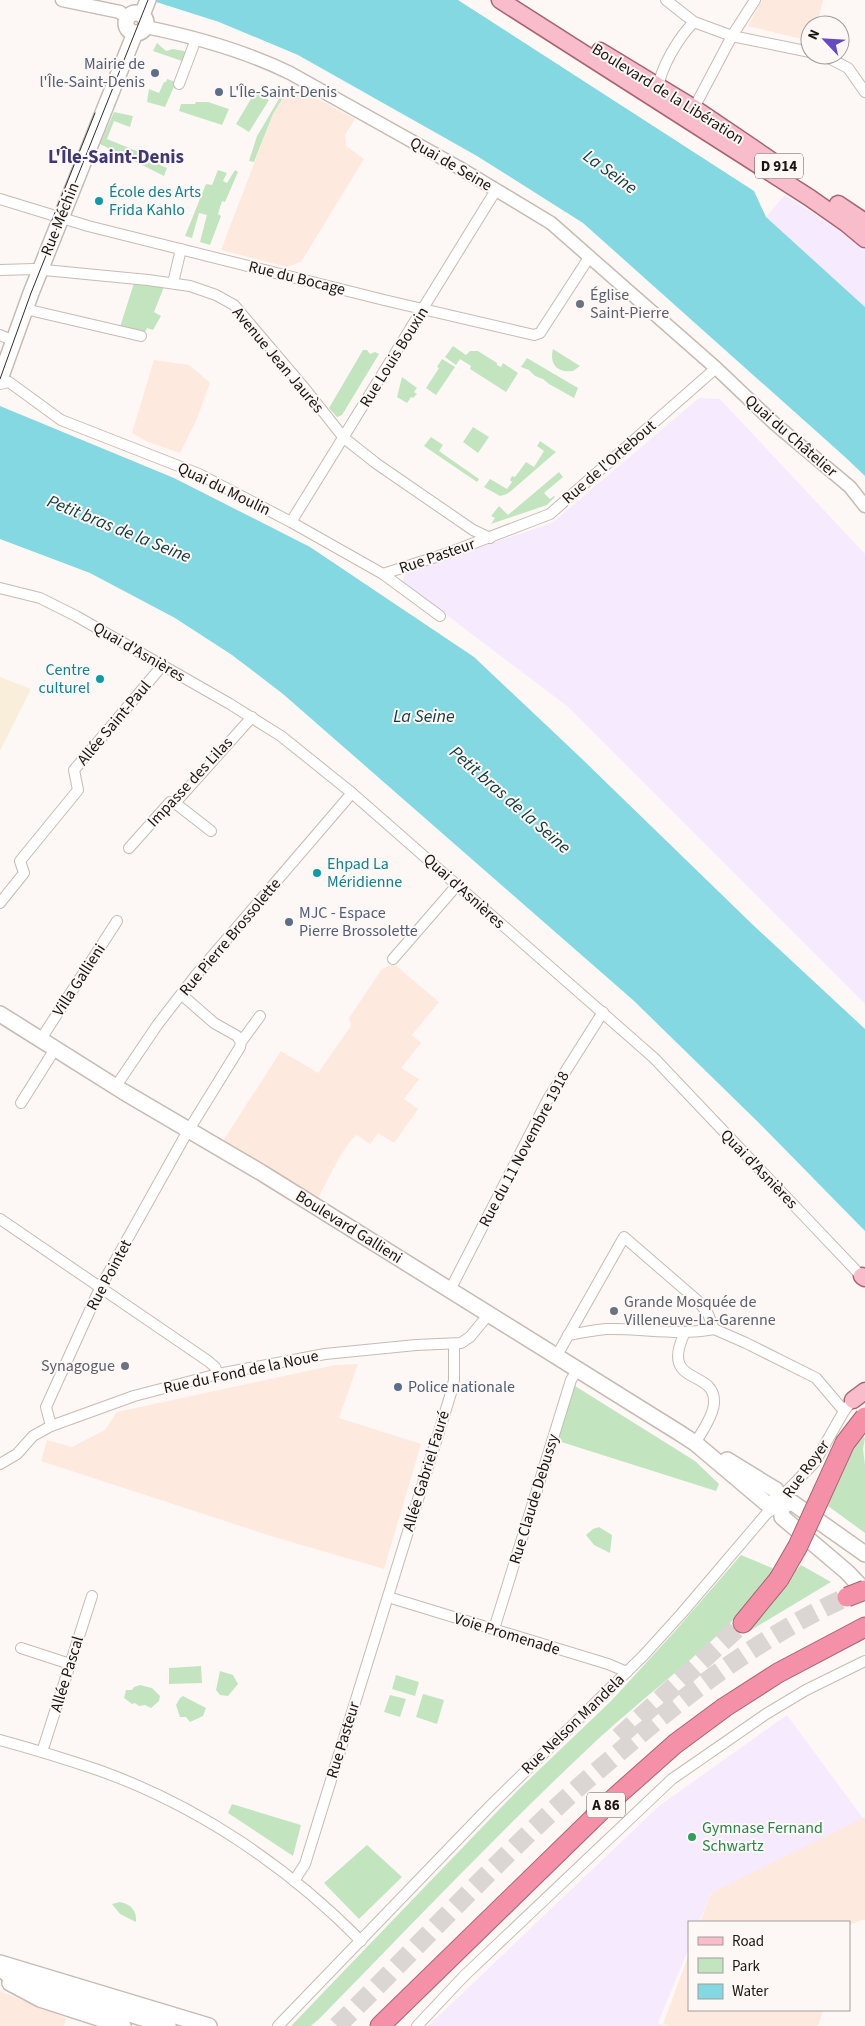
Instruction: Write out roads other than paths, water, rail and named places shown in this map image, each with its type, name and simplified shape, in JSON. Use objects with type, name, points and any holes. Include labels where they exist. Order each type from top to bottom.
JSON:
[{"type":"highway","points":[[743,1622],[779,1579],[798,1546],[845,1443],[865,1417]]},
{"type":"highway","points":[[846,1598],[865,1590]]},
{"type":"highway","name":"A 86","points":[[380,2026],[598,1813],[675,1744],[725,1707],[778,1674],[865,1627]]},
{"type":"main road","points":[[500,0],[659,86]]},
{"type":"main road","name":"Boulevard de la Libération","points":[[520,0],[644,76],[659,86],[688,111],[865,222]]},
{"type":"main road","name":"Rue Méchin","points":[[0,379],[37,269],[102,96],[138,15]]},
{"type":"main road","name":"D 914","points":[[688,111],[847,224],[865,239]]},
{"type":"main road","name":"Rue Méchin","points":[[0,354],[4,337],[37,269]]},
{"type":"main road","name":"Boulevard Gallieni","points":[[0,1014],[450,1290],[695,1443],[766,1503],[793,1503],[865,1554]]},
{"type":"main road","points":[[781,1504],[782,1517],[847,1572],[865,1590]]},
{"type":"main road","points":[[0,1963],[209,2026]]},
{"type":"main road","points":[[0,1971],[36,1985],[168,2026]]},
{"type":"main road","points":[[0,1978],[40,1999],[123,2026]]},
{"type":"street","name":"Quai de Seine","points":[[62,0],[138,15],[196,39],[266,61],[290,73],[551,223],[716,368]]},
{"type":"street","points":[[666,0],[694,22],[732,36],[800,50]]},
{"type":"street","points":[[688,111],[754,0]]},
{"type":"street","points":[[659,86],[685,31],[694,22]]},
{"type":"street","points":[[179,84],[196,39]]},
{"type":"street","points":[[842,65],[848,68],[865,92]]},
{"type":"street","name":"Rue Louis Bouxin","points":[[291,522],[496,190]]},
{"type":"street","name":"Rue du Bocage","points":[[0,198],[57,216],[181,249],[534,335],[540,333],[590,256]]},
{"type":"street","points":[[173,284],[181,249]]},
{"type":"street","name":"Avenue Jean Jaurès","points":[[0,270],[37,269],[190,286],[206,291],[234,305],[344,438],[377,464],[474,530],[490,538]]},
{"type":"street","points":[[25,309],[141,336]]},
{"type":"street","name":"Quai du Châtelier","points":[[716,368],[775,424],[850,487],[865,506]]},
{"type":"street","name":"Rue de l'Ortebout","points":[[490,538],[550,514],[716,368]]},
{"type":"street","name":"Quai du Moulin","points":[[0,384],[9,382],[62,420],[199,474],[291,522],[383,574],[440,616]]},
{"type":"street","name":"Rue Pasteur","points":[[383,574],[490,538]]},
{"type":"street","name":"Quai d'Asnières","points":[[0,588],[40,598],[252,717],[281,736],[352,793],[458,884],[654,1058],[864,1278]]},
{"type":"street","name":"Allée Saint-Paul","points":[[0,903],[24,873],[20,861],[78,790],[74,770],[162,666]]},
{"type":"street","name":"Impasse des Lilas","points":[[129,848],[170,802],[175,803],[252,717]]},
{"type":"street","name":"Rue Pierre Brossolette","points":[[116,1086],[158,1024],[196,975],[352,793]]},
{"type":"street","points":[[175,803],[211,831]]},
{"type":"street","points":[[393,959],[458,884]]},
{"type":"street","name":"Villa Gallieni","points":[[41,1039],[117,921]]},
{"type":"street","points":[[182,995],[214,1023],[237,1036],[241,1042],[260,1016]]},
{"type":"street","name":"Rue du 11 Novembre 1918","points":[[450,1290],[548,1099],[603,1012]]},
{"type":"street","name":"Rue Pointet","points":[[51,1426],[46,1407],[100,1288],[188,1130],[240,1047],[241,1042]]},
{"type":"street","points":[[21,1103],[55,1049]]},
{"type":"street","points":[[0,1219],[208,1361],[215,1367],[218,1374]]},
{"type":"street","points":[[556,1357],[624,1237],[698,1301],[708,1314],[714,1329]]},
{"type":"street","points":[[454,1344],[467,1340],[488,1315]]},
{"type":"street","points":[[568,1335],[605,1329],[685,1332],[700,1332],[714,1329],[816,1378],[854,1400]]},
{"type":"street","points":[[685,1332],[678,1348],[679,1364],[684,1371],[710,1389],[714,1400],[713,1408],[695,1443]]},
{"type":"street","name":"Rue du Fond de la Noue","points":[[0,1464],[17,1454],[33,1436],[51,1426],[134,1396],[218,1374],[325,1354],[416,1345],[454,1344]]},
{"type":"street","name":"Allée Gabriel Fauré","points":[[388,1596],[451,1393],[454,1380],[454,1344]]},
{"type":"street","name":"Rue Claude Debussy","points":[[494,1629],[571,1380],[577,1370]]},
{"type":"street","name":"Rue Royer","points":[[781,1504],[787,1491],[815,1462],[865,1386]]},
{"type":"street","name":"Rue Nelson Mandela","points":[[278,2026],[491,1805],[627,1672],[682,1613],[767,1513],[781,1504]]},
{"type":"street","name":"Allée Pascal","points":[[42,1752],[92,1596]]},
{"type":"street","name":"Rue Pasteur","points":[[294,1881],[305,1864],[388,1596]]},
{"type":"street","name":"Voie Promenade","points":[[388,1596],[608,1664],[627,1672]]},
{"type":"street","points":[[21,1648],[70,1664]]},
{"type":"street","points":[[417,2026],[464,1976],[672,1779],[766,1714],[806,1690],[865,1661]]},
{"type":"street","points":[[0,1740],[99,1770],[158,1796],[223,1830],[262,1856],[294,1881],[343,1923],[360,1941]]},
{"type":"water","name":"La Seine","points":[[150,0],[458,0],[754,191],[766,217],[865,307],[865,476],[583,223],[477,156],[298,55],[219,22]]},
{"type":"water","name":"La Seine","points":[[0,406],[174,478],[310,547],[474,657],[582,759],[752,924],[865,1029],[865,1231],[758,1122],[633,1000],[283,694],[232,655],[175,618],[90,573],[0,539]]},
{"type":"tunnel","points":[[337,2026],[529,1834],[579,1787],[643,1732],[726,1667],[785,1629],[847,1597]]},
{"type":"tunnel","points":[[619,1737],[743,1623]]},
{"type":"tram line","points":[[0,379],[31,293],[148,0]]},
{"type":"tram line","points":[[52,220],[95,113]]},
{"type":"place","name":"Mairie de l'Île-Saint-Denis","points":[[155,73]]},
{"type":"place","name":"L'Île-Saint-Denis","points":[[219,92]]},
{"type":"place","name":"École des Arts Frida Kahlo","points":[[99,201]]},
{"type":"place","name":"Église Saint-Pierre","points":[[580,304]]},
{"type":"place","name":"Centre culturel","points":[[100,679]]},
{"type":"place","name":"Ehpad La Méridienne","points":[[317,873]]},
{"type":"place","name":"MJC - Espace Pierre Brossolette","points":[[289,922]]},
{"type":"place","name":"Grande Mosquée de Villeneuve-La-Garenne","points":[[614,1311]]},
{"type":"place","name":"Synagogue","points":[[125,1366]]},
{"type":"place","name":"Police nationale","points":[[398,1387]]},
{"type":"place","name":"Gymnase Fernand Schwartz","points":[[692,1837]]},
{"type":"district","name":"L'Île-Saint-Denis","points":[[116,157]]},
{"type":"water label","name":"Petit bras de la Seine","points":[[119,529]]},
{"type":"water label","name":"Petit bras de la Seine","points":[[510,800]]}]
